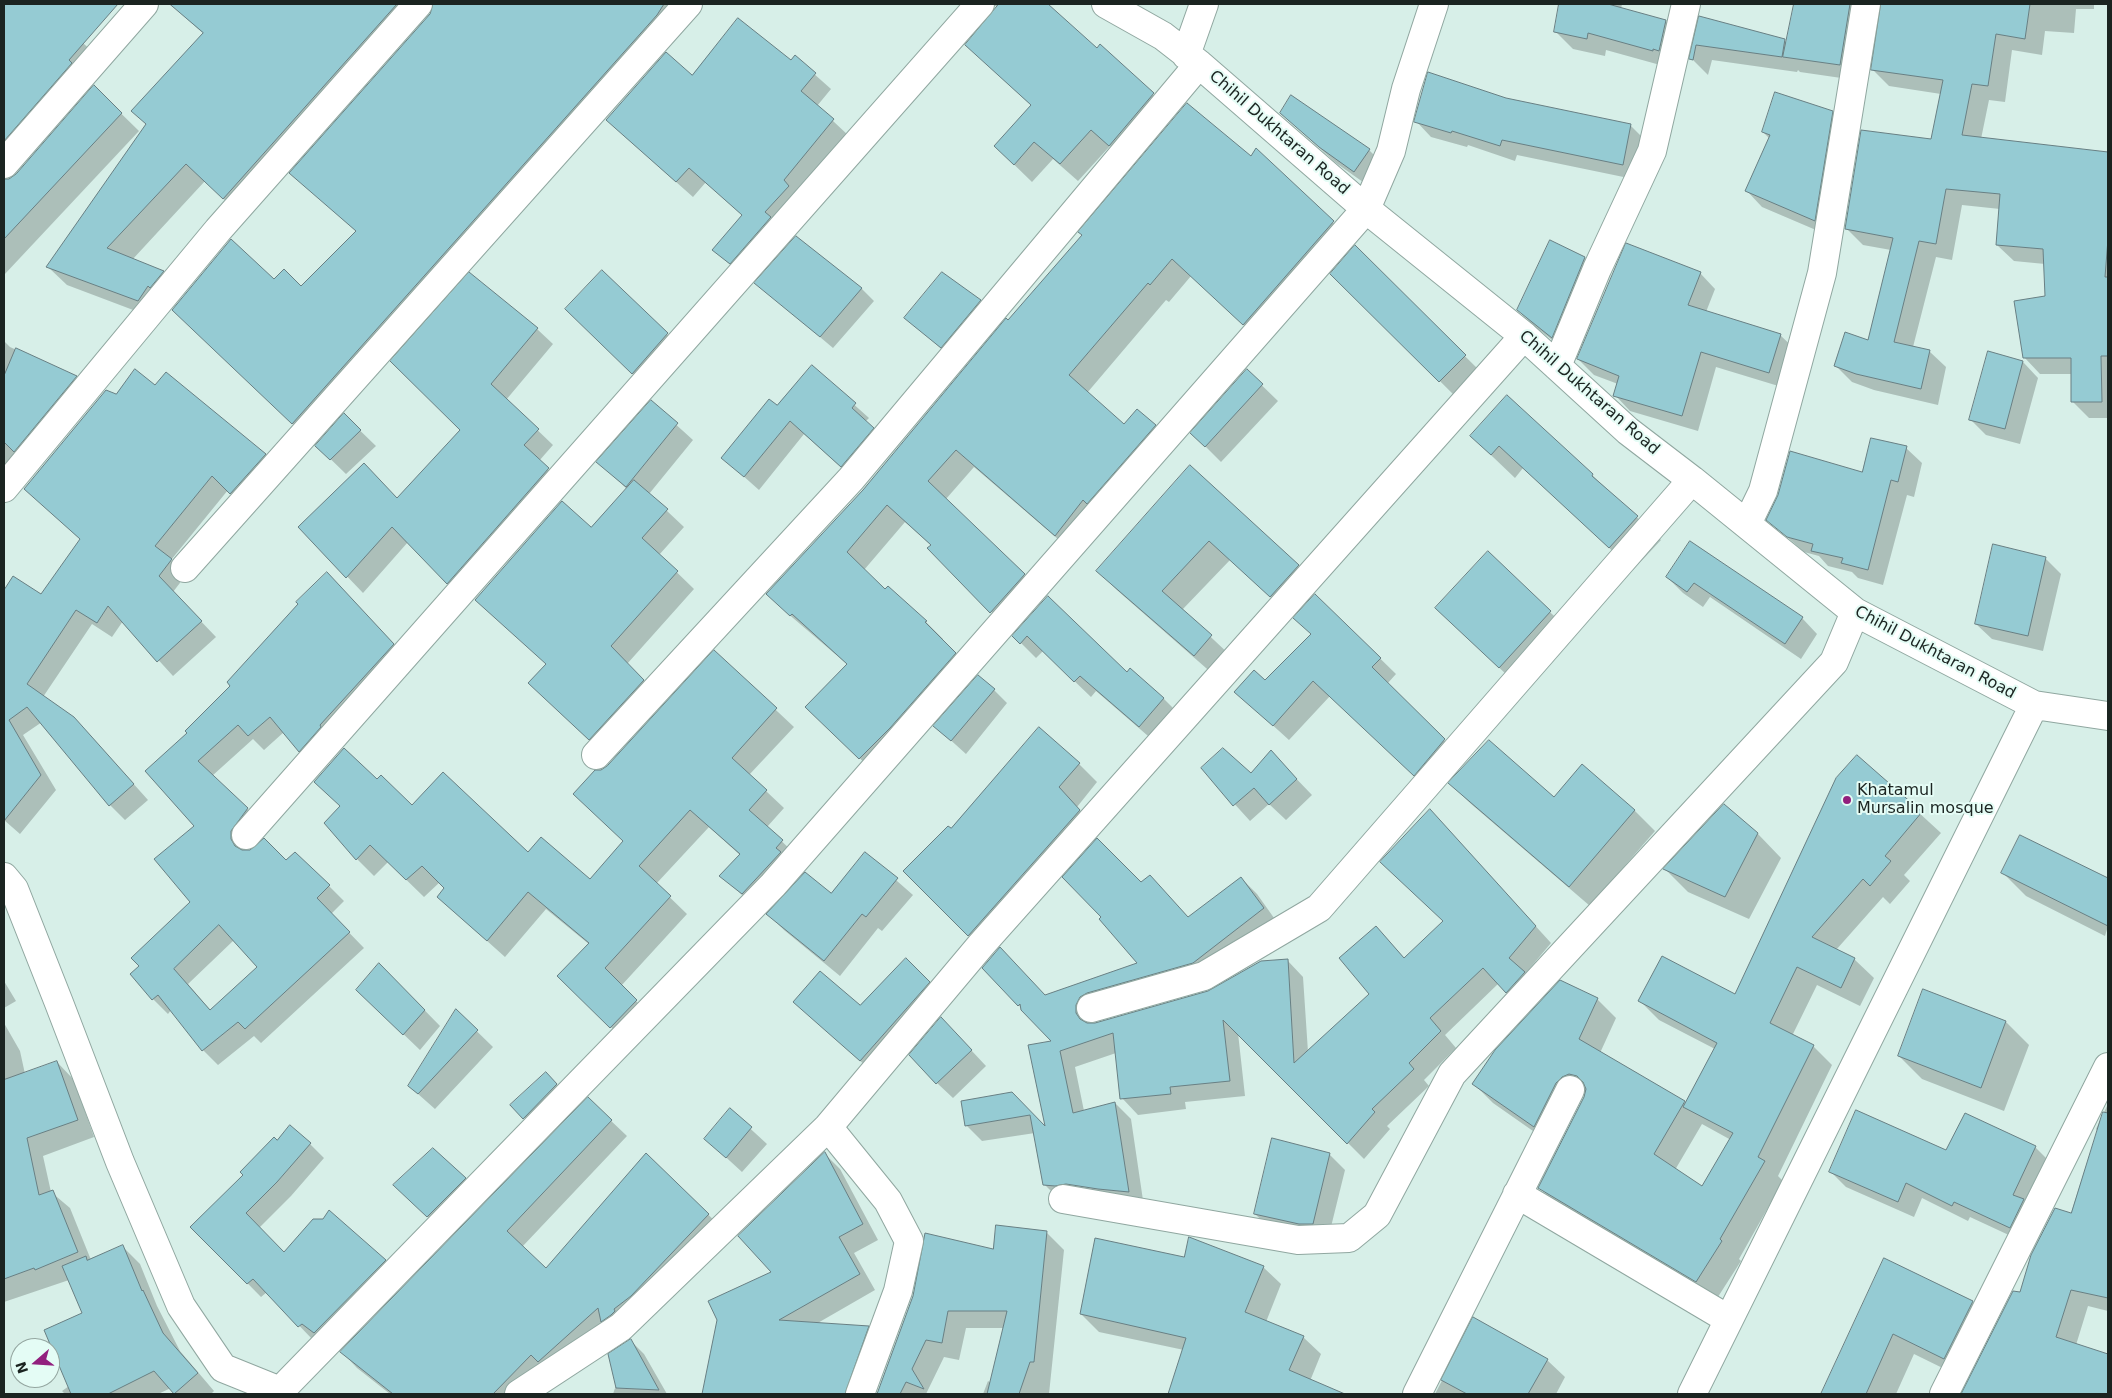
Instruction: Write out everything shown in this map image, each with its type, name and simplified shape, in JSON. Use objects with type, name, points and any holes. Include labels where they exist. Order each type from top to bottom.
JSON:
[{"type":"street","points":[[4,164],[144,4]]},
{"type":"street","points":[[4,488],[218,230],[418,4]]},
{"type":"street","points":[[185,568],[688,4]]},
{"type":"street","points":[[246,836],[980,4]]},
{"type":"street","name":"Chihil Dukhtaran Road","points":[[1106,4],[1162,36],[1193,59],[1366,209],[1524,336],[1628,431],[1692,480],[1855,612],[2034,705],[2108,716]]},
{"type":"street","points":[[596,755],[851,480],[1193,59],[1204,4]]},
{"type":"street","points":[[4,877],[14,889],[120,1162],[181,1306],[223,1368],[280,1391],[773,885],[1366,209],[1390,150],[1406,89],[1434,4]]},
{"type":"street","points":[[1557,366],[1597,269],[1652,151],[1686,4]]},
{"type":"street","points":[[1747,524],[1762,490],[1822,273],[1866,4]]},
{"type":"street","points":[[519,1394],[622,1327],[828,1127],[981,945],[1524,336]]},
{"type":"street","points":[[1091,1008],[1204,976],[1319,908],[1692,480]]},
{"type":"street","points":[[1063,1199],[1298,1240],[1349,1238],[1377,1215],[1452,1074],[1834,662],[1855,612]]},
{"type":"street","points":[[1692,1394],[2034,705]]},
{"type":"street","points":[[1944,1394],[2108,1067]]},
{"type":"street","points":[[1417,1394],[1570,1090]]},
{"type":"street","points":[[828,1127],[888,1201],[909,1241],[898,1291],[860,1394]]},
{"type":"street","points":[[1517,1194],[1728,1319]]},
{"type":"building","points":[[4,4],[118,4],[69,60],[72,63],[4,141]]},
{"type":"building","points":[[170,4],[397,4],[223,199],[186,164],[107,248],[164,271],[150,288],[148,286],[138,301],[46,267],[146,124],[131,111],[203,33]]},
{"type":"building","points":[[433,4],[664,4],[657,15],[292,424],[172,310],[231,239],[274,279],[284,269],[301,286],[356,231],[289,173],[430,14]]},
{"type":"building","points":[[999,4],[1048,4],[1097,48],[1100,44],[1154,93],[1109,146],[1091,130],[1060,164],[1034,142],[1014,165],[994,146],[1031,105],[965,45]]},
{"type":"building","points":[[1559,4],[1608,4],[1666,20],[1659,51],[1588,33],[1587,39],[1554,32]]},
{"type":"building","points":[[1794,4],[1850,4],[1840,65],[1783,57]]},
{"type":"building","points":[[1881,4],[2030,4],[2025,39],[1996,34],[1988,86],[1972,84],[1962,135],[2108,152],[2108,239],[2105,277],[2108,277],[2108,356],[2101,356],[2102,402],[2071,402],[2071,358],[2023,358],[2014,301],[2045,296],[2043,249],[1996,245],[2000,194],[1946,189],[1936,244],[1919,241],[1894,342],[1930,350],[1921,389],[1856,374],[1834,366],[1845,332],[1868,340],[1893,238],[1845,229],[1861,130],[1931,139],[1943,80],[1871,70]]},
{"type":"building","points":[[1699,16],[1785,39],[1782,57],[1696,45],[1693,60],[1689,59]]},
{"type":"building","points":[[738,18],[791,60],[795,55],[816,73],[801,91],[834,119],[784,180],[789,186],[765,212],[771,217],[730,264],[712,250],[742,215],[689,168],[676,182],[606,120],[666,52],[692,75]]},
{"type":"building","points":[[1428,72],[1506,98],[1631,124],[1623,165],[1502,140],[1500,146],[1452,131],[1451,133],[1414,122]]},
{"type":"building","points":[[94,85],[122,113],[4,239],[4,179],[9,179],[16,174]]},
{"type":"building","points":[[1775,92],[1833,111],[1815,221],[1745,191],[1770,135],[1762,132]]},
{"type":"building","points":[[1291,95],[1370,149],[1354,172],[1319,147],[1280,113]]},
{"type":"building","points":[[1187,103],[1251,156],[1256,148],[1334,221],[1243,325],[1172,259],[1150,285],[1148,283],[1069,375],[1124,424],[1137,409],[1156,425],[1087,504],[1083,500],[1055,536],[956,450],[928,481],[1025,574],[990,613],[927,548],[931,545],[887,505],[847,552],[885,589],[888,586],[927,621],[925,622],[956,653],[890,728],[859,759],[805,707],[847,664],[792,614],[790,616],[766,594],[863,490],[1006,318],[1008,320],[1082,235],[1078,232]]},
{"type":"building","points":[[796,236],[862,288],[820,337],[754,283]]},
{"type":"building","points":[[1550,240],[1585,257],[1552,338],[1517,310]]},
{"type":"building","points":[[1626,243],[1701,272],[1688,305],[1781,334],[1769,373],[1701,352],[1682,416],[1613,396],[1619,376],[1577,359]]},
{"type":"building","points":[[1355,245],[1466,355],[1439,382],[1330,274]]},
{"type":"building","points":[[602,270],[668,333],[632,374],[565,309]]},
{"type":"building","points":[[469,272],[538,328],[491,384],[539,429],[524,445],[549,468],[447,584],[392,527],[346,578],[298,527],[364,463],[397,498],[460,430],[390,361]]},
{"type":"building","points":[[942,272],[981,300],[941,348],[904,318]]},
{"type":"building","points":[[16,348],[77,376],[14,452],[4,442],[4,376]]},
{"type":"building","points":[[1988,351],[2023,361],[2005,429],[1969,420]]},
{"type":"building","points":[[812,365],[856,403],[852,408],[874,428],[841,467],[790,421],[744,477],[721,458],[769,399],[777,405]]},
{"type":"building","points":[[135,369],[155,385],[166,372],[266,454],[230,494],[212,476],[155,546],[172,559],[159,576],[202,621],[157,662],[108,606],[97,623],[76,610],[27,684],[74,717],[134,784],[109,806],[27,707],[9,720],[41,775],[4,821],[4,590],[13,576],[41,594],[80,539],[24,489],[106,390],[116,394]]},
{"type":"building","points":[[1247,369],[1263,384],[1205,447],[1190,433]]},
{"type":"building","points":[[1507,395],[1593,474],[1592,476],[1638,516],[1609,548],[1499,446],[1491,455],[1470,436]]},
{"type":"building","points":[[651,400],[678,423],[626,487],[596,462]]},
{"type":"building","points":[[344,413],[361,430],[330,460],[315,446]]},
{"type":"building","points":[[1871,438],[1907,446],[1898,482],[1891,480],[1868,570],[1841,563],[1843,558],[1811,551],[1813,544],[1787,537],[1766,520],[1778,495],[1790,451],[1862,472]]},
{"type":"building","points":[[1190,465],[1299,565],[1270,597],[1209,541],[1162,591],[1212,635],[1194,656],[1096,571]]},
{"type":"building","points":[[634,480],[668,509],[642,538],[678,571],[611,646],[644,680],[589,740],[528,683],[546,664],[475,600],[562,501],[591,527]]},
{"type":"building","points":[[1690,541],[1803,617],[1785,644],[1694,583],[1687,592],[1666,577]]},
{"type":"building","points":[[1993,544],[2046,557],[2028,636],[1975,624]]},
{"type":"building","points":[[1488,551],[1551,611],[1499,668],[1435,608]]},
{"type":"building","points":[[327,572],[394,644],[320,725],[321,727],[299,752],[270,717],[248,736],[238,725],[198,761],[248,808],[231,831],[231,839],[235,846],[242,850],[250,850],[264,838],[286,860],[295,852],[330,885],[317,898],[350,932],[245,1029],[238,1022],[202,1051],[158,995],[152,1000],[130,974],[139,966],[131,958],[190,902],[154,859],[194,826],[145,771],[187,733],[185,731],[230,686],[227,682],[298,604],[296,602]],"holes":[[[219,925],[257,967],[210,1010],[174,969]]]},
{"type":"building","points":[[1315,594],[1381,658],[1372,667],[1445,739],[1414,776],[1313,681],[1273,726],[1234,692],[1254,670],[1265,680],[1311,634],[1293,618]]},
{"type":"building","points":[[1048,596],[1127,672],[1130,668],[1164,698],[1139,727],[1080,676],[1074,682],[1027,636],[1020,644],[1012,636]]},
{"type":"building","points":[[714,650],[777,708],[732,758],[767,790],[749,810],[783,840],[776,848],[781,852],[742,894],[719,876],[740,854],[690,810],[639,866],[671,896],[605,968],[637,1000],[610,1028],[557,976],[589,943],[528,892],[487,941],[437,897],[444,888],[422,866],[406,880],[370,845],[356,860],[324,823],[340,806],[314,782],[344,748],[377,779],[381,775],[412,805],[443,772],[528,852],[541,837],[590,879],[623,841],[573,794],[595,770],[601,770],[607,766]]},
{"type":"building","points":[[978,675],[995,689],[951,741],[933,726]]},
{"type":"building","points":[[1039,727],[1080,763],[1059,787],[1080,810],[968,936],[903,871],[948,826],[951,828]]},
{"type":"building","points":[[1489,740],[1554,797],[1582,764],[1635,810],[1569,887],[1448,783]]},
{"type":"building","points":[[1223,748],[1251,773],[1271,750],[1297,779],[1269,805],[1254,788],[1233,806],[1201,768]]},
{"type":"building","points":[[1857,755],[1922,812],[1885,856],[1891,861],[1870,886],[1863,879],[1812,937],[1855,958],[1841,988],[1797,967],[1770,1023],[1814,1045],[1758,1157],[1765,1161],[1720,1239],[1722,1241],[1696,1282],[1538,1188],[1584,1097],[1586,1089],[1583,1082],[1577,1076],[1569,1074],[1562,1077],[1556,1083],[1534,1127],[1472,1084],[1495,1050],[1560,980],[1598,998],[1579,1039],[1685,1101],[1654,1154],[1702,1186],[1733,1133],[1683,1107],[1717,1043],[1638,1001],[1662,956],[1735,994],[1836,778]]},
{"type":"building","points":[[1724,804],[1758,833],[1725,897],[1663,869]]},
{"type":"building","points":[[1430,809],[1536,926],[1509,958],[1525,972],[1506,993],[1483,968],[1430,1018],[1441,1031],[1409,1063],[1414,1069],[1372,1109],[1375,1112],[1347,1144],[1223,1020],[1230,1081],[1170,1087],[1171,1094],[1120,1099],[1113,1033],[1060,1051],[1073,1113],[1115,1102],[1129,1192],[1066,1184],[1055,1186],[1043,1185],[1030,1115],[965,1126],[961,1101],[1012,1092],[1045,1126],[1028,1045],[1051,1041],[1021,1010],[1020,1004],[1018,1006],[982,968],[1000,947],[1045,995],[1137,963],[1099,919],[1101,917],[1062,877],[1097,838],[1141,882],[1150,875],[1188,917],[1241,877],[1264,908],[1193,963],[1087,993],[1080,997],[1076,1005],[1076,1013],[1080,1019],[1087,1023],[1095,1023],[1208,991],[1261,961],[1288,959],[1294,1063],[1369,994],[1339,958],[1376,926],[1404,958],[1443,921],[1380,862]]},
{"type":"building","points":[[2020,835],[2108,878],[2108,926],[2001,873]]},
{"type":"building","points":[[865,852],[898,878],[866,917],[862,914],[824,961],[766,914],[805,872],[831,893]]},
{"type":"building","points":[[906,958],[930,982],[860,1061],[793,1002],[820,971],[860,1005]]},
{"type":"building","points":[[379,963],[425,1010],[403,1035],[356,990]]},
{"type":"building","points":[[1923,989],[2006,1021],[1981,1088],[1898,1056]]},
{"type":"building","points":[[456,1009],[478,1030],[418,1094],[408,1086]]},
{"type":"building","points":[[941,1017],[972,1050],[936,1084],[909,1055]]},
{"type":"building","points":[[57,1061],[78,1120],[27,1138],[39,1195],[53,1190],[78,1252],[35,1270],[34,1268],[4,1279],[4,1080]]},
{"type":"building","points":[[546,1072],[557,1084],[523,1119],[510,1105]]},
{"type":"building","points":[[588,1097],[612,1120],[507,1231],[546,1268],[646,1153],[709,1214],[631,1296],[601,1322],[598,1308],[538,1362],[531,1355],[493,1394],[393,1394],[340,1352]]},
{"type":"building","points":[[730,1108],[752,1127],[726,1158],[704,1139]]},
{"type":"building","points":[[1856,1110],[1946,1150],[1965,1113],[2036,1146],[2013,1195],[2024,1199],[2010,1228],[1954,1202],[1952,1206],[1906,1183],[1898,1202],[1829,1172]]},
{"type":"building","points":[[2103,1112],[2108,1113],[2108,1298],[2071,1290],[2056,1337],[2108,1354],[2108,1394],[1961,1394],[2013,1291],[2020,1292],[2031,1255],[2055,1208],[2071,1213]]},
{"type":"building","points":[[290,1125],[311,1143],[277,1182],[246,1213],[284,1252],[313,1219],[323,1219],[329,1210],[386,1260],[314,1333],[302,1324],[298,1327],[253,1279],[247,1284],[190,1227],[243,1175],[240,1172],[274,1137],[277,1140]]},
{"type":"building","points":[[1272,1138],[1330,1153],[1313,1224],[1299,1224],[1254,1214]]},
{"type":"building","points":[[433,1148],[466,1178],[427,1217],[393,1185]]},
{"type":"building","points":[[825,1152],[863,1224],[839,1237],[860,1274],[779,1320],[869,1326],[845,1394],[702,1394],[717,1320],[708,1301],[771,1272],[738,1236]]},
{"type":"building","points":[[996,1225],[1047,1231],[1034,1362],[1030,1362],[1019,1394],[987,1394],[1007,1311],[948,1311],[942,1343],[926,1340],[912,1369],[924,1389],[906,1382],[900,1394],[877,1394],[913,1296],[925,1233],[993,1249]]},
{"type":"building","points":[[1189,1237],[1264,1266],[1245,1312],[1304,1336],[1289,1370],[1345,1394],[1168,1394],[1186,1338],[1080,1314],[1095,1238],[1184,1257]]},
{"type":"building","points":[[123,1245],[142,1291],[163,1333],[198,1373],[174,1394],[154,1371],[108,1394],[71,1394],[60,1368],[60,1338],[47,1338],[44,1330],[82,1313],[62,1266],[86,1256],[87,1260]]},
{"type":"building","points":[[1884,1258],[1973,1301],[1944,1359],[1893,1334],[1866,1394],[1821,1394]]},
{"type":"building","points":[[1473,1317],[1548,1359],[1528,1394],[1467,1394],[1441,1380]]},
{"type":"building","points":[[631,1339],[659,1390],[616,1388],[608,1354]]},
{"type":"place","name":"Khatamul Mursalin mosque","points":[[1847,800]]}]
